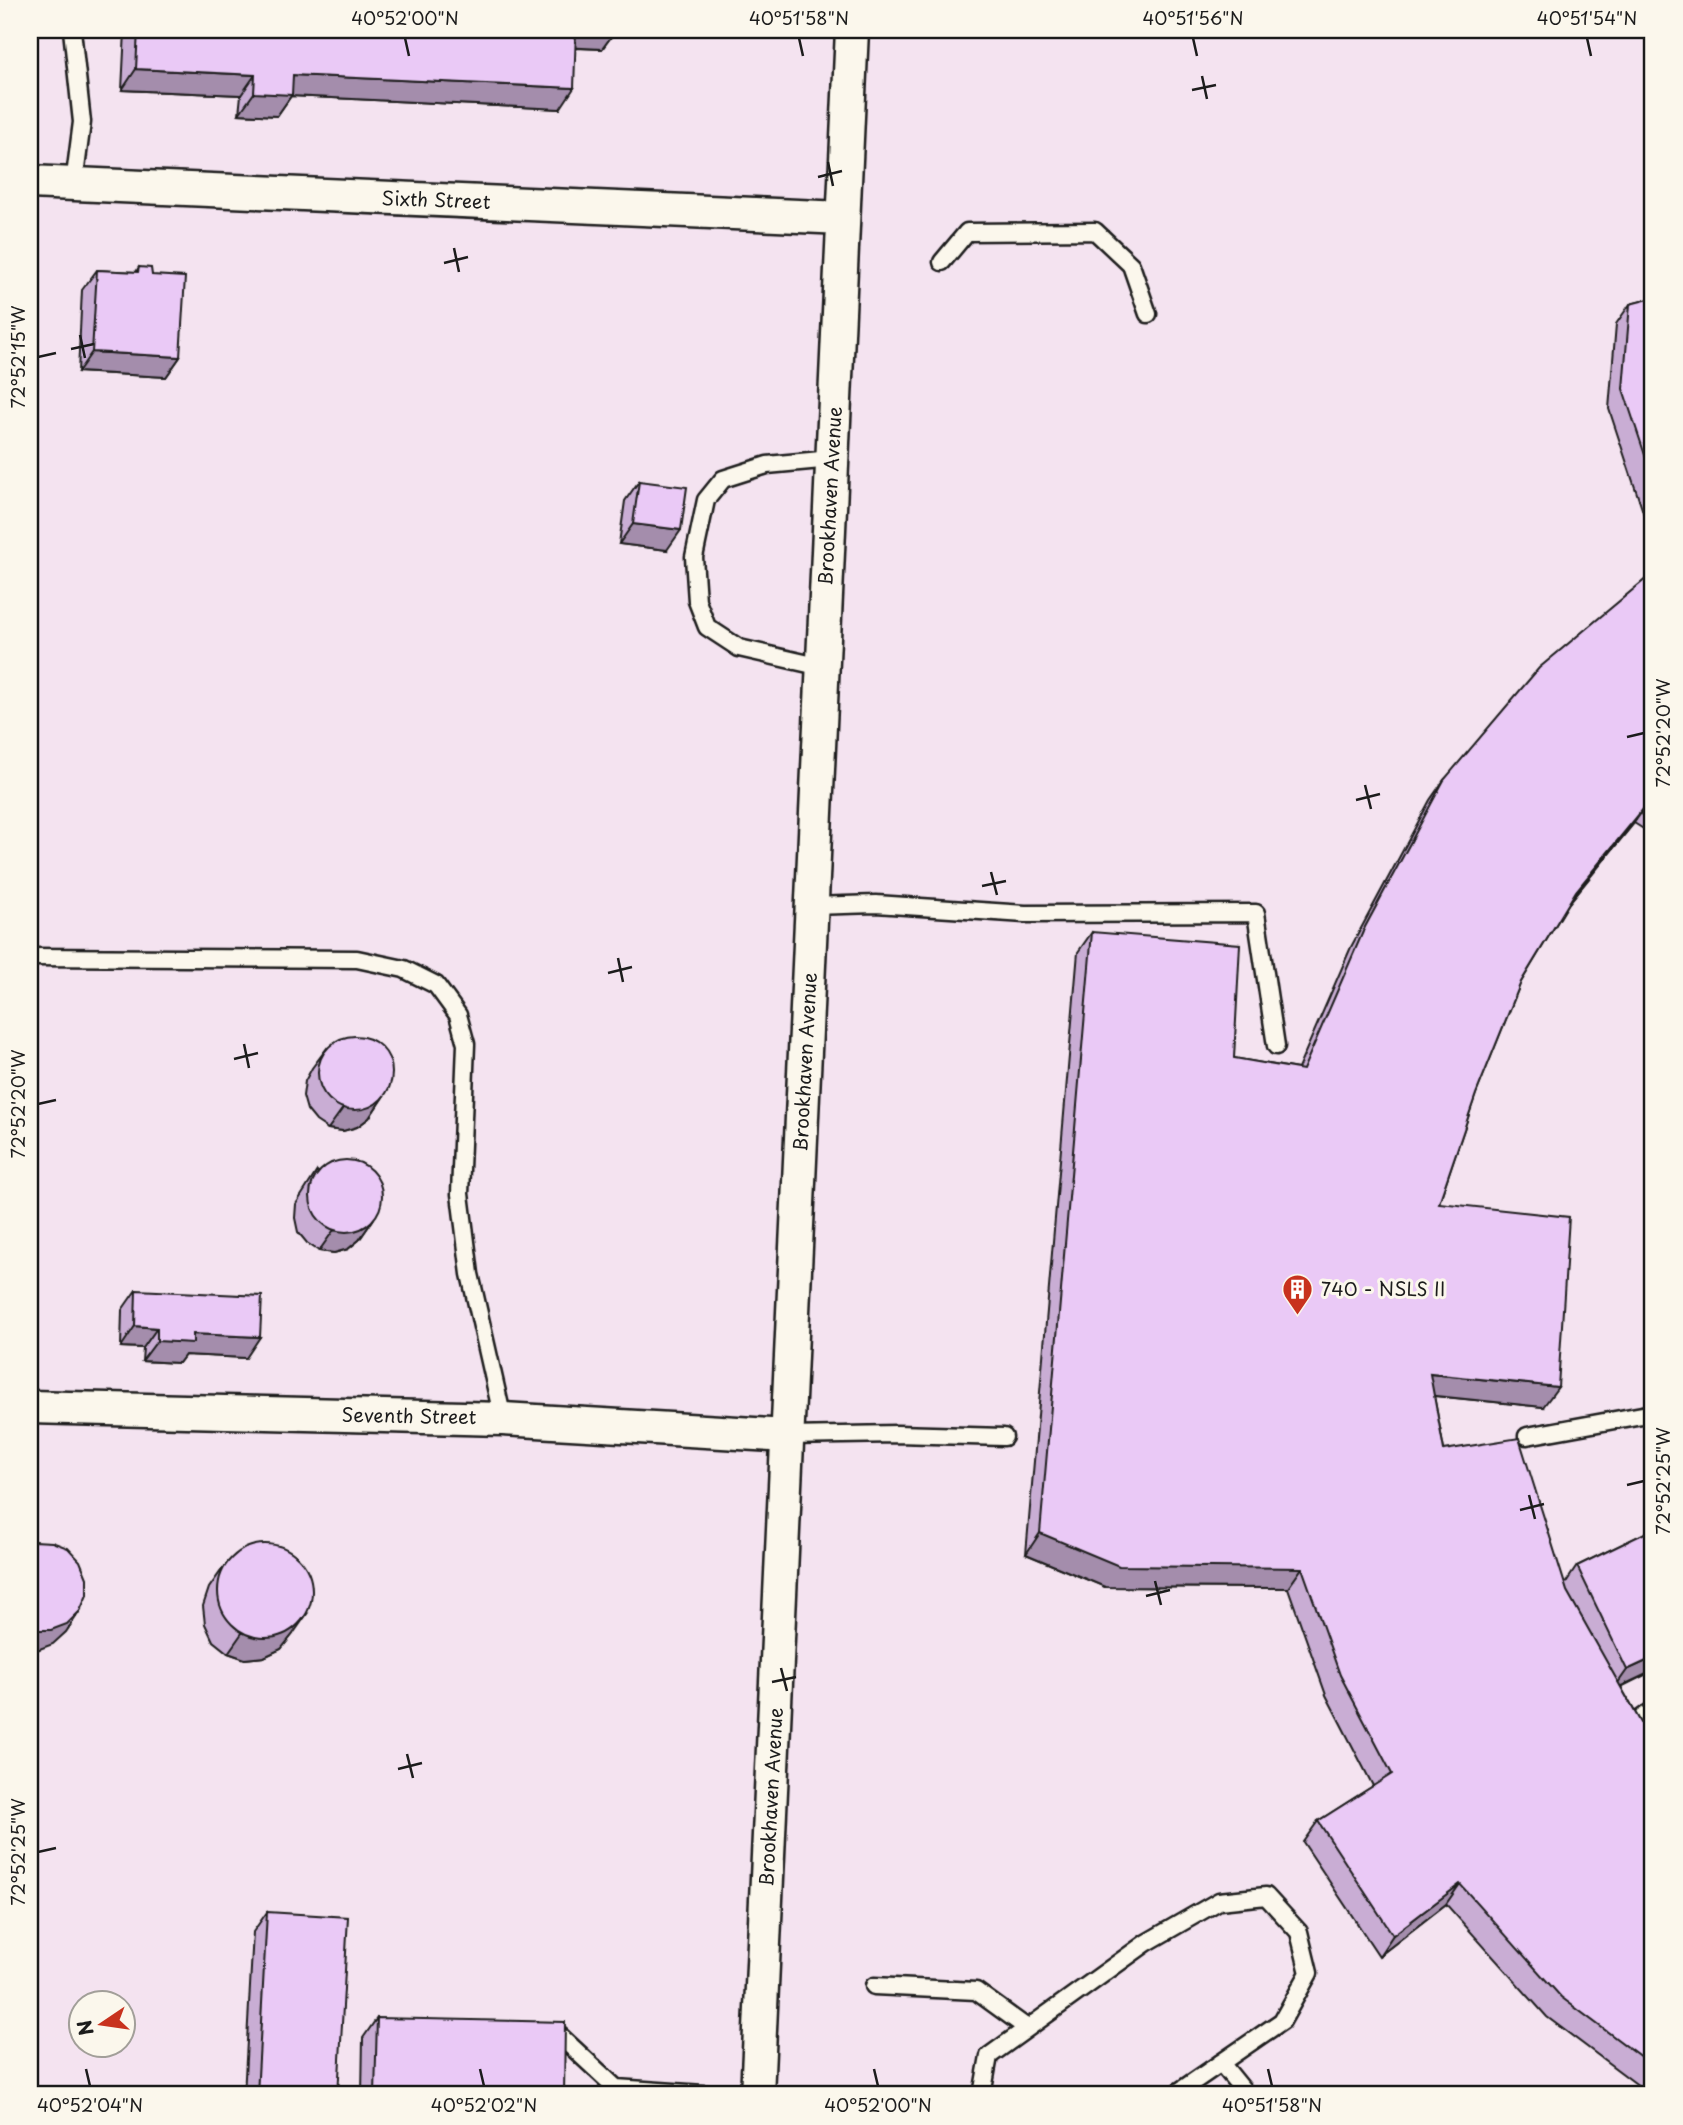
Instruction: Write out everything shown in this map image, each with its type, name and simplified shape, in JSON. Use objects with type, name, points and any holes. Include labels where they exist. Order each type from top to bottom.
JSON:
[{"type":"street","name":"Brookhaven Avenue","points":[[757,2095],[852,30]]},
{"type":"street","name":"Sixth Street","points":[[30,182],[843,218]]},
{"type":"street","name":"Seventh Street","points":[[30,1407],[503,1419],[788,1436]]},
{"type":"lane","points":[[72,30],[82,122],[74,184]]},
{"type":"lane","points":[[942,262],[967,232],[1095,232],[1131,265],[1149,314]]},
{"type":"lane","points":[[822,667],[738,648],[707,627],[697,601],[694,557],[706,500],[723,479],[766,465],[832,459]]},
{"type":"lane","points":[[811,906],[876,904],[1025,914],[1256,913],[1276,1046]]},
{"type":"lane","points":[[30,957],[356,958],[404,968],[436,985],[458,1015],[466,1044],[460,1194],[470,1274],[503,1419]]},
{"type":"lane","points":[[1527,1436],[1653,1413]]},
{"type":"lane","points":[[788,1436],[897,1434],[1004,1437]]},
{"type":"lane","points":[[1639,1720],[1653,1710]]},
{"type":"lane","points":[[982,2095],[989,2056],[1146,1943],[1219,1901],[1266,1896],[1299,1932],[1309,1973],[1283,2021],[1174,2095]]},
{"type":"lane","points":[[874,1986],[976,1991],[1027,2028]]},
{"type":"lane","points":[[531,2033],[558,2034],[616,2088],[718,2095]]},
{"type":"lane","points":[[1220,2063],[1247,2095]]},
{"type":"shaded area","points":[[30,30],[1653,30],[1653,2095],[30,2095]]},
{"type":"building","points":[[138,30],[576,30],[574,88],[293,75],[292,95],[254,93],[255,75],[136,69]]},
{"type":"building","points":[[139,267],[151,268],[152,275],[185,277],[180,357],[92,352],[97,270],[138,272]]},
{"type":"building","points":[[1653,298],[1653,479],[1623,389],[1630,304]]},
{"type":"building","points":[[639,481],[687,487],[681,530],[633,524]]},
{"type":"building","name":"740 - NSLS II","points":[[1653,573],[1653,806],[1648,803],[1576,891],[1521,982],[1476,1094],[1439,1203],[1569,1217],[1558,1387],[1430,1374],[1444,1450],[1519,1438],[1567,1591],[1653,1742],[1653,2066],[1561,1997],[1460,1884],[1393,1935],[1318,1821],[1392,1774],[1340,1675],[1302,1568],[1119,1566],[1040,1533],[1092,932],[1240,944],[1234,1058],[1303,1070],[1365,927],[1444,780],[1539,668]]},
{"type":"building","points":[[355,1036],[376,1042],[386,1052],[392,1073],[386,1094],[376,1104],[355,1110],[334,1104],[324,1094],[318,1073],[324,1052],[334,1042]]},
{"type":"building","points":[[353,1160],[372,1170],[380,1182],[380,1210],[372,1222],[360,1230],[339,1232],[320,1222],[312,1210],[310,1189],[320,1170],[332,1162]]},
{"type":"building","points":[[136,1290],[262,1296],[260,1337],[193,1334],[193,1343],[157,1341],[157,1328],[135,1326]]},
{"type":"building","points":[[1653,1529],[1653,1658],[1627,1670],[1577,1566]]},
{"type":"building","points":[[52,1542],[68,1548],[80,1561],[87,1578],[87,1595],[80,1611],[67,1624],[51,1630],[30,1629],[30,1543]]},
{"type":"building","points":[[265,1544],[283,1547],[298,1558],[309,1573],[312,1591],[309,1609],[298,1624],[283,1635],[265,1638],[247,1635],[232,1624],[221,1609],[218,1591],[221,1573],[232,1558],[247,1547]]},
{"type":"building","points":[[267,1912],[348,1917],[338,2095],[257,2095]]},
{"type":"building","points":[[377,2018],[565,2022],[564,2095],[375,2095]]},
{"type":"place","name":"740 - NSLS II","points":[[1298,1316]]}]
